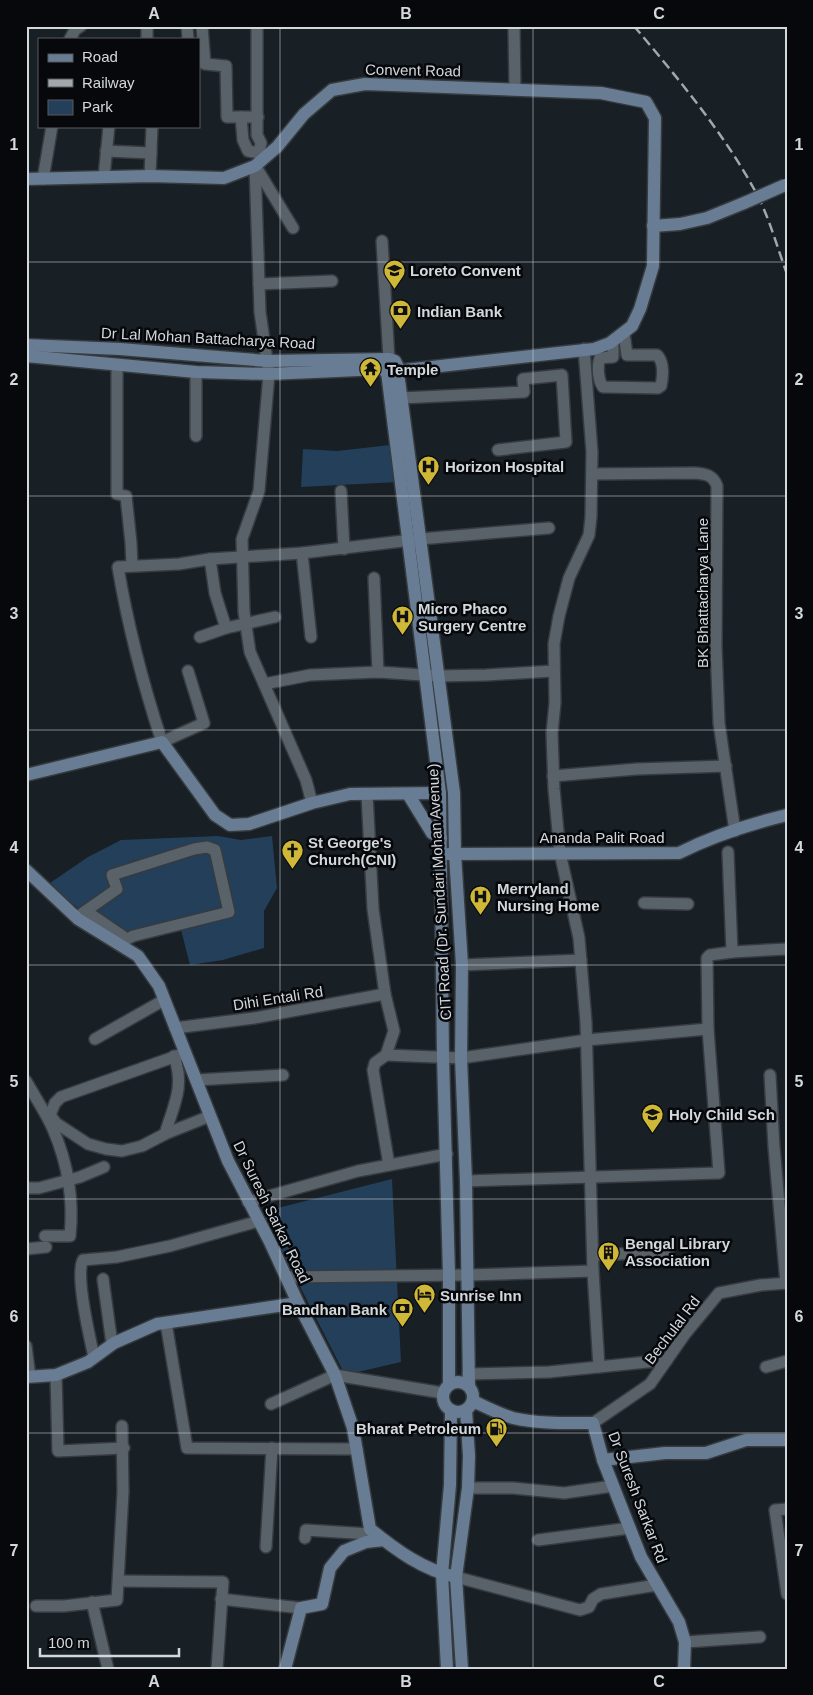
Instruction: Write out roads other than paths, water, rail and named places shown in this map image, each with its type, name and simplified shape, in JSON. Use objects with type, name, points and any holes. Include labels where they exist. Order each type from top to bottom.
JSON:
[{"type":"street","points":[[71,38],[75,30],[81,26]]},
{"type":"street","points":[[202,26],[205,64],[226,66],[227,116],[258,117]]},
{"type":"street","points":[[257,26],[257,135],[261,143],[259,159],[259,284],[260,312],[269,374],[260,491],[242,539],[246,624],[250,652],[306,780],[312,803]]},
{"type":"street","points":[[514,26],[515,89]]},
{"type":"street","name":"Convent Road","points":[[26,179],[150,176],[224,178],[277,147],[304,114],[332,90],[365,84],[601,93],[646,102],[656,118],[653,266],[640,309],[632,326],[613,341],[594,349],[391,367]]},
{"type":"street","points":[[241,117],[243,140],[248,151],[259,159],[293,228]]},
{"type":"street","points":[[43,179],[52,128]]},
{"type":"street","points":[[104,177],[109,128]]},
{"type":"street","points":[[150,176],[152,128]]},
{"type":"street","points":[[106,151],[151,153]]},
{"type":"street","points":[[653,226],[680,224],[707,218],[786,184]]},
{"type":"street","points":[[382,241],[391,367]]},
{"type":"street","points":[[259,284],[332,281]]},
{"type":"street","points":[[624,333],[627,355]]},
{"type":"street","points":[[613,341],[613,356]]},
{"type":"street","name":"Dr Lal Mohan Battacharya Road","points":[[26,345],[120,349],[267,361],[391,367]]},
{"type":"street","points":[[584,349],[588,387],[592,499],[588,535],[569,578],[554,644],[555,703],[552,734],[553,776],[560,853],[579,938],[587,1040],[593,1270],[598,1367]]},
{"type":"street","points":[[657,354],[661,361],[661,386],[658,388],[603,387],[600,384],[598,362],[600,358],[627,355],[657,354]]},
{"type":"street","name":"Dr Lal Mohan Battacharya Road","points":[[26,356],[196,372],[269,374],[391,367]]},
{"type":"street","points":[[117,365],[117,494],[126,496],[132,565]]},
{"type":"street","name":"CIT Road (Dr. Sundari Mohan Avenue)","points":[[391,367],[401,398],[425,675],[440,794],[443,1057],[447,1154],[448,1275],[446,1389]]},
{"type":"street","name":"CIT Road (Dr. Sundari Mohan Avenue)","points":[[391,367],[414,540],[438,676],[454,792],[455,854],[462,965],[462,1058],[469,1380]]},
{"type":"street","points":[[196,372],[196,436]]},
{"type":"street","points":[[401,398],[524,392],[523,379],[562,375],[566,442],[498,450]]},
{"type":"street","name":"BK Bhattacharya Lane","points":[[592,474],[695,473],[709,474],[715,480],[717,486],[716,646],[719,723],[735,831]]},
{"type":"street","points":[[341,490],[344,549]]},
{"type":"street","points":[[440,794],[350,794],[312,803],[249,824],[230,825],[215,815],[162,742],[144,689],[127,622],[118,567],[179,564],[242,556],[302,553],[414,540],[549,528]]},
{"type":"street","points":[[302,553],[311,637]]},
{"type":"street","points":[[210,559],[215,593],[226,628]]},
{"type":"street","points":[[374,578],[378,672]]},
{"type":"street","points":[[200,637],[226,628],[274,617]]},
{"type":"street","points":[[26,775],[162,742],[204,723],[188,671]]},
{"type":"street","points":[[264,684],[310,675],[378,672],[438,676],[553,671]]},
{"type":"street","points":[[553,776],[637,769],[726,766]]},
{"type":"street","points":[[367,794],[373,909],[394,1032],[386,1055],[375,1063],[373,1070],[389,1165]]},
{"type":"street","points":[[408,794],[432,833],[441,838]]},
{"type":"street","name":"Ananda Palit Road","points":[[441,854],[679,853],[701,842],[757,822],[787,816]]},
{"type":"street","points":[[81,914],[117,889],[112,875],[194,849],[207,847],[215,850],[229,912],[133,936],[122,942]]},
{"type":"street","points":[[728,852],[732,952]]},
{"type":"street","name":"Dr Suresh Sarkar Road","points":[[26,870],[81,914],[122,942],[138,956],[159,986],[175,1028],[180,1054],[196,1080],[228,1161],[335,1375],[353,1428],[370,1528]]},
{"type":"street","points":[[644,903],[688,904]]},
{"type":"street","points":[[466,1181],[719,1173],[708,1029],[707,958],[710,954],[787,949]]},
{"type":"street","points":[[462,965],[581,960]]},
{"type":"street","name":"Dihi Entali Rd","points":[[175,1028],[273,1014],[386,994]]},
{"type":"street","points":[[95,1039],[164,1000]]},
{"type":"street","points":[[386,1055],[462,1058],[587,1040],[708,1029]]},
{"type":"street","points":[[165,1134],[180,1088],[180,1054],[61,1097],[54,1103],[50,1115],[56,1123],[88,1144],[122,1151],[142,1146],[165,1134],[210,1116]]},
{"type":"street","points":[[196,1080],[283,1075]]},
{"type":"street","points":[[770,1075],[774,1147],[786,1283]]},
{"type":"street","points":[[26,1081],[53,1129],[70,1180],[70,1236],[45,1241],[26,1248]]},
{"type":"street","points":[[248,1202],[358,1171],[447,1154]]},
{"type":"street","points":[[26,1188],[39,1188],[70,1180],[104,1167]]},
{"type":"street","points":[[94,1357],[81,1279],[80,1268],[83,1260],[116,1257],[170,1246],[259,1221]]},
{"type":"street","points":[[593,1255],[668,1252]]},
{"type":"street","points":[[286,1277],[402,1274],[467,1275],[593,1270]]},
{"type":"street","points":[[103,1279],[112,1344]]},
{"type":"street","name":"Bechulal Rd","points":[[592,1423],[650,1384],[686,1334],[719,1293],[761,1285],[786,1283]]},
{"type":"street","points":[[26,1346],[28,1377],[56,1375],[88,1362],[112,1344],[156,1324],[298,1303]]},
{"type":"street","points":[[166,1323],[187,1448],[357,1449]]},
{"type":"street","points":[[270,1404],[335,1375],[446,1389],[459,1381],[667,1360]]},
{"type":"street","points":[[766,1367],[787,1361]]},
{"type":"street","points":[[56,1375],[58,1451],[124,1448]]},
{"type":"street","points":[[462,1669],[456,1577],[468,1488],[472,1390],[469,1380]]},
{"type":"street","points":[[446,1389],[444,1403],[451,1410],[461,1412],[470,1406]]},
{"type":"street","name":"Dr Suresh Sarkar Rd","points":[[470,1406],[513,1418],[546,1422],[592,1423],[603,1460],[641,1557],[680,1622],[685,1642],[684,1669]]},
{"type":"street","points":[[447,1669],[442,1574],[450,1485],[451,1410]]},
{"type":"street","points":[[36,1606],[64,1606],[117,1600],[124,1492],[122,1426]]},
{"type":"street","points":[[603,1460],[706,1452],[746,1440],[787,1440]]},
{"type":"street","points":[[266,1547],[272,1448]]},
{"type":"street","points":[[468,1488],[513,1488],[564,1493],[613,1486]]},
{"type":"street","points":[[787,1509],[774,1510],[787,1594]]},
{"type":"street","points":[[305,1538],[306,1530],[370,1534],[370,1528]]},
{"type":"street","points":[[370,1528],[418,1564],[442,1574],[580,1610],[589,1608],[593,1599],[601,1594],[657,1585]]},
{"type":"street","points":[[538,1540],[630,1528]]},
{"type":"street","points":[[221,1599],[301,1608],[322,1604],[330,1568],[344,1551],[366,1542],[384,1540]]},
{"type":"street","points":[[119,1581],[223,1582],[217,1669]]},
{"type":"street","points":[[92,1602],[108,1669]]},
{"type":"street","points":[[285,1669],[301,1608]]},
{"type":"street","points":[[685,1642],[760,1637]]},
{"type":"railway","points":[[634,26],[698,105],[742,168],[764,209],[787,274]]},
{"type":"place","name":"Loreto Convent","points":[[394,289]]},
{"type":"place","name":"Indian Bank","points":[[401,330]]},
{"type":"place","name":"Temple","points":[[371,388]]},
{"type":"place","name":"Horizon Hospital","points":[[429,485]]},
{"type":"place","name":"Micro Phaco Surgery Centre","points":[[402,636]]},
{"type":"place","name":"St George's Church(CNI)","points":[[292,870]]},
{"type":"place","name":"Merryland Nursing Home","points":[[481,916]]},
{"type":"place","name":"Holy Child Sch","points":[[653,1133]]},
{"type":"place","name":"Bengal Library Association","points":[[609,1271]]},
{"type":"place","name":"Sunrise Inn","points":[[424,1314]]},
{"type":"place","name":"Bandhan Bank","points":[[403,1328]]},
{"type":"place","name":"Bharat Petroleum","points":[[497,1447]]}]
